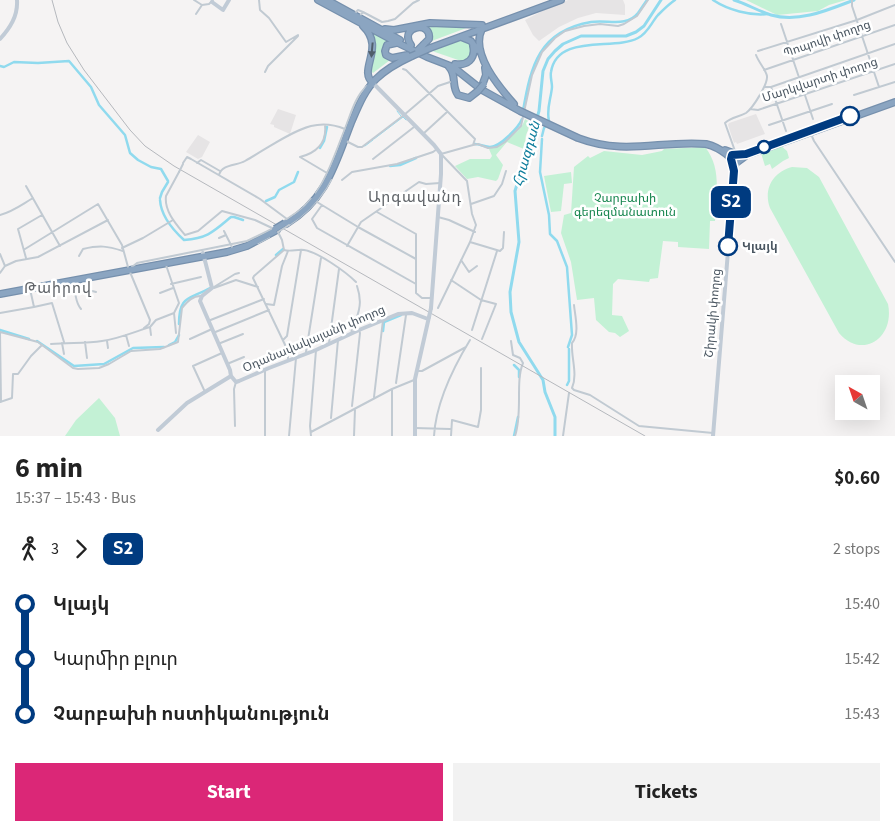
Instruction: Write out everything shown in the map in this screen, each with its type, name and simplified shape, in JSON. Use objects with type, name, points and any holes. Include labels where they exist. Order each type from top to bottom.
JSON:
[{"type":"highway","points":[[318,0],[359,16],[398,42],[427,57],[446,63],[488,95],[597,145],[621,148],[704,144],[714,146],[736,158],[895,101]]},
{"type":"highway","points":[[318,0],[327,4],[328,0],[359,16],[380,28],[398,42]]},
{"type":"highway","points":[[0,293],[247,246],[276,230],[302,211],[313,200],[326,179],[354,110],[370,83],[385,67],[427,46],[460,38],[482,27],[550,0]]},
{"type":"highway","points":[[286,223],[303,213],[314,202],[329,178],[370,83],[385,71],[400,64],[409,55],[427,46],[561,0]]},
{"type":"highway","points":[[359,16],[373,44],[373,52],[367,70],[370,83]]},
{"type":"highway","points":[[380,28],[394,30],[430,23],[482,27]]},
{"type":"highway","points":[[411,45],[407,38],[408,35],[412,29],[420,27],[427,29],[429,32],[427,46]]},
{"type":"highway","points":[[482,27],[478,40],[487,67],[514,104],[521,110]]},
{"type":"highway","points":[[455,64],[468,62],[472,59],[474,53],[471,43],[460,38]]},
{"type":"highway","points":[[460,38],[469,39],[475,46],[486,72],[484,83]]},
{"type":"highway","points":[[409,55],[392,58],[386,55],[385,51],[390,43],[398,42],[411,45],[455,64],[490,92],[514,104]]},
{"type":"highway","points":[[446,63],[454,73],[454,88],[458,95],[469,98],[478,91],[487,78],[487,67]]},
{"type":"highway","points":[[470,80],[463,76],[457,77],[455,81],[458,92],[463,96],[468,96],[478,91]]},
{"type":"highway","points":[[203,255],[256,240],[276,230]]},
{"type":"highway","points":[[0,293],[72,284],[130,268]]},
{"type":"main road","points":[[0,39],[13,22],[17,0]]},
{"type":"main road","points":[[213,1],[223,10],[230,0]]},
{"type":"main road","points":[[370,83],[441,154],[431,308],[415,379],[415,436]]},
{"type":"main road","name":"Շիրակի փողոց","points":[[713,434],[736,158]]},
{"type":"main road","points":[[203,255],[212,288],[202,296],[200,301],[231,376],[236,382]]},
{"type":"main road","points":[[407,313],[428,318]]},
{"type":"main road","name":"Օդանավակայանի փողոց","points":[[236,382],[316,350],[382,320],[407,313]]},
{"type":"main road","points":[[158,430],[187,403],[231,376]]},
{"type":"street","points":[[194,0],[202,5]]},
{"type":"street","points":[[259,0],[260,10],[269,18],[286,42],[298,35],[268,66],[265,72]]},
{"type":"street","points":[[359,16],[382,22],[388,21],[395,19],[419,0]]},
{"type":"street","points":[[438,308],[470,242],[476,224],[472,214],[467,181],[441,154],[478,144],[488,148],[503,144],[521,126],[532,75],[542,52],[550,42],[565,32],[584,26],[600,24],[618,26],[624,24],[637,16],[648,0]]},
{"type":"street","points":[[852,0],[879,87]]},
{"type":"street","points":[[196,14],[202,5],[213,1]]},
{"type":"street","points":[[758,51],[857,20],[895,5]]},
{"type":"street","points":[[781,24],[813,119]]},
{"type":"street","name":"Պոպովի փողոց","points":[[764,70],[895,25]]},
{"type":"street","points":[[765,87],[771,87],[895,44]]},
{"type":"street","points":[[736,158],[726,123],[729,119],[750,109],[765,87],[767,76],[759,64],[756,55]]},
{"type":"street","name":"Մարկվարտի փողոց","points":[[750,109],[758,110],[895,64]]},
{"type":"street","points":[[403,68],[475,139],[473,145]]},
{"type":"street","points":[[346,141],[362,147],[438,86],[450,82]]},
{"type":"street","points":[[854,95],[895,82]]},
{"type":"street","points":[[329,178],[335,155],[354,106],[363,89],[370,83]]},
{"type":"street","points":[[771,87],[786,131]]},
{"type":"street","points":[[284,250],[282,240],[276,230],[254,220],[222,211],[198,231],[187,235],[169,223],[166,196],[187,157],[260,199],[286,223],[305,214],[317,202],[329,178],[365,93]]},
{"type":"street","points":[[769,125],[832,104]]},
{"type":"street","points":[[423,134],[447,112]]},
{"type":"street","points":[[219,176],[220,171],[224,168],[243,162],[310,126],[333,124],[345,129]]},
{"type":"street","points":[[325,125],[325,135],[319,147],[309,155],[300,158],[329,178]]},
{"type":"street","points":[[373,159],[415,126]]},
{"type":"street","points":[[810,132],[818,147],[895,262]]},
{"type":"street","points":[[342,180],[352,172],[397,164],[437,149]]},
{"type":"street","points":[[197,162],[201,160],[220,171]]},
{"type":"street","points":[[471,204],[494,196],[502,184],[506,171]]},
{"type":"street","points":[[347,246],[361,222],[419,182],[426,184],[440,183]]},
{"type":"street","points":[[26,186],[60,246]]},
{"type":"street","points":[[0,215],[14,212],[18,207],[33,198]]},
{"type":"street","points":[[317,202],[416,259]]},
{"type":"street","points":[[25,249],[98,204],[123,249],[150,320],[149,324],[144,326],[144,329]]},
{"type":"street","points":[[322,205],[312,219],[317,228],[416,284]]},
{"type":"street","points":[[376,212],[416,234],[416,292],[419,296],[432,298]]},
{"type":"street","points":[[26,258],[18,228],[42,215]]},
{"type":"street","points":[[438,217],[474,232]]},
{"type":"street","points":[[0,272],[5,266],[26,258],[38,257],[108,220]]},
{"type":"street","points":[[79,256],[83,249],[95,246],[123,249],[169,223]]},
{"type":"street","points":[[224,231],[232,246]]},
{"type":"street","points":[[470,242],[502,251],[504,232]]},
{"type":"street","points":[[219,238],[226,235]]},
{"type":"street","points":[[284,250],[305,250],[345,271],[356,282]]},
{"type":"street","points":[[284,250],[254,276],[288,351],[288,361]]},
{"type":"street","points":[[283,340],[287,336],[301,250]]},
{"type":"street","points":[[266,304],[274,305],[282,266],[288,251]]},
{"type":"street","points":[[472,330],[497,251]]},
{"type":"street","points":[[0,254],[5,266]]},
{"type":"street","points":[[130,268],[135,271],[203,255]]},
{"type":"street","points":[[306,354],[321,258]]},
{"type":"street","points":[[461,260],[469,272],[477,266]]},
{"type":"street","points":[[166,265],[179,303],[174,313],[176,334]]},
{"type":"street","points":[[329,344],[329,332],[339,269]]},
{"type":"street","points":[[212,288],[234,274],[239,274]]},
{"type":"street","points":[[172,284],[201,277]]},
{"type":"street","points":[[212,288],[236,280],[258,287]]},
{"type":"street","points":[[451,280],[481,300],[496,304],[482,339]]},
{"type":"street","points":[[72,284],[96,292]]},
{"type":"street","points":[[72,284],[77,304],[81,308]]},
{"type":"street","points":[[352,334],[351,328],[356,320],[361,296],[357,286]]},
{"type":"street","points":[[160,293],[173,288]]},
{"type":"street","points":[[30,289],[34,307]]},
{"type":"street","points":[[42,346],[31,356],[18,374],[13,374],[12,398],[0,402],[0,332],[38,342],[72,368],[99,368],[135,350],[164,348],[175,344],[179,340],[180,311],[191,299],[202,296]]},
{"type":"street","points":[[208,321],[264,299]]},
{"type":"street","points":[[0,313],[52,303],[63,342],[64,354]]},
{"type":"street","points":[[574,305],[576,332],[571,359],[575,382],[572,388],[574,390],[590,395],[639,426],[713,434]]},
{"type":"street","points":[[190,339],[269,310]]},
{"type":"street","points":[[51,344],[106,341],[150,327],[156,320],[174,313]]},
{"type":"street","points":[[396,383],[407,313]]},
{"type":"street","points":[[374,398],[382,320]]},
{"type":"street","points":[[150,327],[152,335]]},
{"type":"street","points":[[352,406],[359,330]]},
{"type":"street","points":[[218,344],[243,334]]},
{"type":"street","points":[[126,335],[129,346]]},
{"type":"street","points":[[331,418],[338,340]]},
{"type":"street","points":[[434,436],[447,383],[470,340]]},
{"type":"street","points":[[106,341],[108,348]]},
{"type":"street","points":[[510,341],[513,355],[520,358],[523,363],[520,370],[519,417],[515,436]]},
{"type":"street","points":[[85,342],[87,358]]},
{"type":"street","points":[[416,372],[422,371],[466,347]]},
{"type":"street","points":[[311,436],[310,420],[316,350]]},
{"type":"street","points":[[205,392],[194,366],[222,352]]},
{"type":"street","points":[[227,364],[244,356]]},
{"type":"street","points":[[289,436],[296,358]]},
{"type":"street","points":[[451,436],[452,420],[478,427],[481,410],[480,368]]},
{"type":"street","points":[[265,370],[265,436]]},
{"type":"street","points":[[311,432],[374,398],[415,379]]},
{"type":"street","points":[[235,426],[234,389],[236,382]]},
{"type":"street","points":[[392,389],[392,436]]},
{"type":"street","points":[[563,436],[569,393]]},
{"type":"street","points":[[354,436],[355,409]]},
{"type":"street","points":[[415,428],[451,429]]},
{"type":"shaded area","points":[[568,0],[623,0],[625,15],[596,13],[578,18],[559,27],[539,41],[533,35],[525,20]]},
{"type":"shaded area","points":[[278,109],[296,115],[290,134],[270,124]]},
{"type":"shaded area","points":[[756,114],[765,134],[737,144],[736,142],[734,143],[729,123]]},
{"type":"shaded area","points":[[198,135],[210,142],[202,157],[198,159],[186,152]]},
{"type":"green space","points":[[746,0],[846,0],[829,5],[818,11],[777,15]]},
{"type":"green space","points":[[430,24],[469,27],[429,42],[432,38],[430,31],[427,28],[420,27]]},
{"type":"green space","points":[[370,31],[391,41],[384,47],[390,60],[373,73],[370,70],[375,46]]},
{"type":"green space","points":[[459,41],[467,42],[472,47],[471,57],[464,62],[432,51]]},
{"type":"green space","points":[[525,119],[531,123],[526,135],[524,149],[507,142],[496,155],[503,165],[496,181],[478,177],[467,179],[455,166],[470,159],[490,159],[492,156],[489,149],[515,133],[523,125]]},
{"type":"green space","points":[[780,145],[787,151],[789,158],[772,169],[770,164],[765,166],[761,153]]},
{"type":"green space","name":"Չարբախի գերեզմանատուն","points":[[705,147],[714,164],[717,182],[715,221],[710,221],[709,249],[678,247],[678,242],[663,241],[658,278],[650,279],[649,282],[618,279],[613,284],[612,315],[622,316],[629,331],[620,337],[615,333],[609,332],[596,320],[594,298],[577,300],[571,262],[561,233],[564,215],[571,213],[574,167],[588,156],[590,158],[604,151],[642,155],[664,149]]},
{"type":"green space","points":[[792,167],[807,168],[819,177],[888,304],[889,316],[887,327],[875,341],[866,345],[857,345],[848,341],[839,333],[770,208],[768,194],[771,182],[785,169]]},
{"type":"green space","points":[[571,172],[572,183],[564,184],[561,211],[551,212],[544,176]]},
{"type":"green space","points":[[99,398],[115,418],[120,436],[65,436],[76,420]]},
{"type":"waterway","points":[[523,111],[534,65],[540,53],[549,42],[560,33],[573,27],[597,21],[622,22],[633,18],[647,0]]},
{"type":"waterway","name":"Հրազդան","points":[[555,436],[555,417],[545,392],[543,380],[519,342],[511,312],[510,292],[519,242],[515,191],[539,111],[543,71],[548,59],[555,51],[563,44],[581,36],[626,36],[636,32],[644,26],[661,0]]},
{"type":"waterway","points":[[542,136],[544,128],[549,121],[548,108],[552,87],[551,74],[555,60],[564,52],[575,48],[588,45],[628,42],[638,38],[647,31],[658,15],[675,0]]},
{"type":"waterway","points":[[713,0],[739,12],[768,14]]},
{"type":"waterway","name":"Հրազդան","points":[[734,0],[771,15],[782,17],[813,14],[854,0]]},
{"type":"waterway","points":[[0,66],[4,67],[14,62],[69,61],[91,87],[99,105],[125,135],[130,153],[151,167],[161,169],[168,181]]},
{"type":"waterway","points":[[397,111],[401,116]]},
{"type":"waterway","points":[[374,139],[403,117],[406,120]]},
{"type":"waterway","points":[[475,144],[490,147],[499,144],[513,131],[522,119]]},
{"type":"waterway","points":[[320,148],[324,141],[327,127]]},
{"type":"waterway","points":[[542,139],[540,172],[549,215],[550,234],[557,241],[567,267],[572,335],[568,347]]},
{"type":"waterway","points":[[365,146],[373,140]]},
{"type":"waterway","points":[[390,166],[400,165],[416,158]]},
{"type":"waterway","points":[[266,201],[275,197],[279,190],[294,182],[298,172]]},
{"type":"waterway","points":[[160,198],[168,182]]},
{"type":"waterway","points":[[160,200],[168,222],[184,240],[205,236],[231,217],[243,220]]},
{"type":"waterway","points":[[276,255],[283,249]]},
{"type":"waterway","points":[[179,324],[179,315],[183,303],[210,288]]},
{"type":"waterway","points":[[383,331],[384,322],[401,315]]},
{"type":"waterway","points":[[0,330],[29,339]]},
{"type":"waterway","points":[[169,345],[175,342],[179,335]]},
{"type":"waterway","points":[[37,341],[74,366],[104,364],[133,348],[164,347]]},
{"type":"waterway","points":[[567,385],[569,381],[569,349]]},
{"type":"waterway","points":[[514,365],[519,370],[519,377]]},
{"type":"waterway","points":[[514,436],[518,417]]},
{"type":"railway","points":[[52,0],[58,22],[67,43],[84,70],[130,130],[145,146],[174,166],[645,436]]},
{"type":"bus line","name":"Տ2","points":[[728,246],[734,171],[732,155],[746,154],[850,116]]},
{"type":"place","name":"Կլայկ","points":[[728,246]]},
{"type":"district","name":"Արգավանդ","points":[[415,197]]},
{"type":"district","name":"Թաիրով","points":[[58,288]]}]
